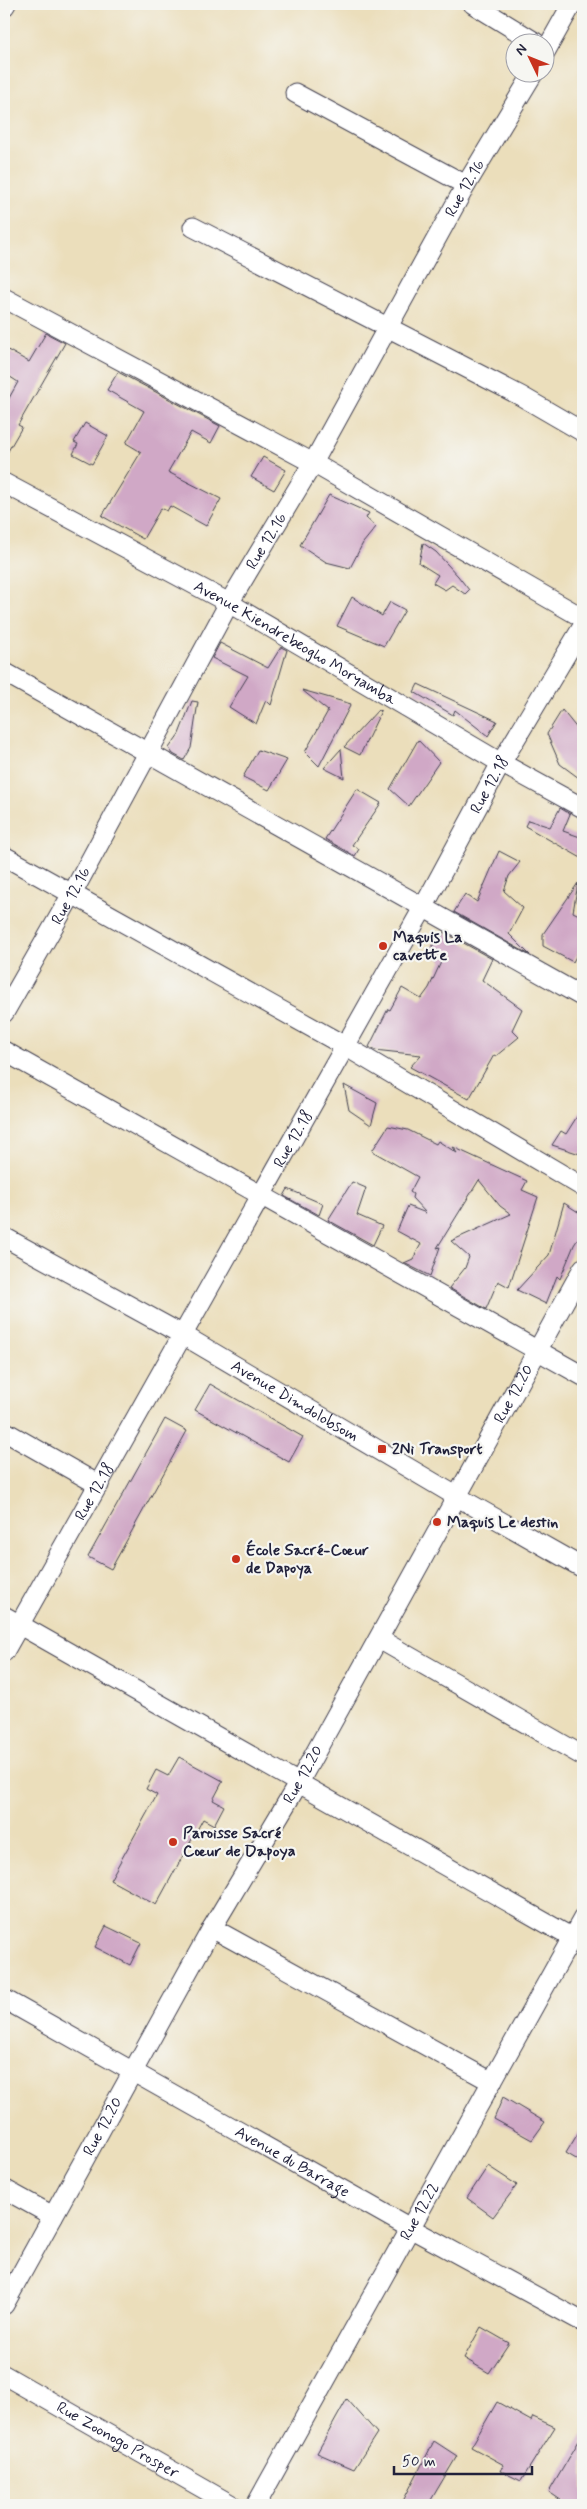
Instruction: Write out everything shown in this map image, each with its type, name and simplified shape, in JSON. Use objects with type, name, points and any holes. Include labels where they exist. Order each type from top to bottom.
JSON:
[{"type":"street","points":[[4,8],[6,4]]},
{"type":"street","points":[[473,4],[517,32]]},
{"type":"street","points":[[554,32],[572,4]]},
{"type":"street","name":"Rue 12.16","points":[[4,1013],[72,894],[229,603],[313,463],[466,185],[528,82]]},
{"type":"street","points":[[295,93],[466,185]]},
{"type":"street","points":[[193,227],[522,396],[583,432]]},
{"type":"street","points":[[4,298],[313,463],[583,618]]},
{"type":"street","name":"Avenue Kiendrebeogho Moryamba","points":[[4,483],[229,603],[583,808]]},
{"type":"street","name":"Rue 12.18","points":[[4,1652],[12,1620],[100,1485],[423,908],[501,762],[583,626]]},
{"type":"street","points":[[4,672],[583,997]]},
{"type":"street","points":[[4,856],[345,1046],[583,1187]]},
{"type":"street","points":[[4,1051],[583,1376]]},
{"type":"street","name":"Avenue Dimdolobsom","points":[[4,1237],[183,1335],[456,1496],[583,1568]]},
{"type":"street","name":"Rue 12.20","points":[[4,2305],[212,1928],[298,1784],[583,1268]]},
{"type":"street","points":[[4,1431],[100,1485]]},
{"type":"street","points":[[12,1620],[298,1784],[578,1941]]},
{"type":"street","points":[[379,1638],[583,1756]]},
{"type":"street","name":"Rue 12.22","points":[[256,2505],[492,2082],[578,1941],[583,1918]]},
{"type":"street","points":[[212,1928],[492,2082]]},
{"type":"street","name":"Avenue du Barrage","points":[[4,1999],[410,2228],[583,2322]]},
{"type":"street","points":[[4,2189],[53,2216]]},
{"type":"street","name":"Rue Zoonogo Prosper","points":[[4,2375],[232,2505]]},
{"type":"building","points":[[46,333],[65,343],[18,425],[22,427],[4,458],[4,407],[18,382],[4,373],[4,348],[29,362]]},
{"type":"building","points":[[118,372],[220,426],[211,443],[191,432],[168,472],[221,499],[206,526],[170,506],[167,511],[161,508],[143,539],[102,516],[141,452],[126,443],[144,411],[107,390]]},
{"type":"building","points":[[85,423],[108,436],[92,464],[73,454],[78,444],[74,442]]},
{"type":"building","points":[[263,457],[286,470],[274,490],[251,477]]},
{"type":"building","points":[[329,495],[369,513],[366,518],[376,527],[363,543],[350,568],[326,562],[300,545]]},
{"type":"building","points":[[423,543],[436,552],[458,576],[469,590],[465,594],[452,585],[445,590],[433,583],[438,575],[419,563]]},
{"type":"building","points":[[352,597],[382,616],[390,602],[405,610],[384,646],[337,626]]},
{"type":"building","points":[[220,643],[268,668],[281,647],[287,650],[271,705],[266,700],[256,724],[229,707],[248,676],[212,658]]},
{"type":"building","points":[[418,684],[497,721],[488,736],[455,710],[453,715],[414,692]]},
{"type":"building","points":[[302,690],[351,704],[319,766],[305,752],[328,711]]},
{"type":"building","points":[[192,701],[198,702],[191,748],[184,760],[173,754],[169,748],[179,734]]},
{"type":"building","points":[[378,710],[381,711],[360,755],[344,747]]},
{"type":"building","points":[[562,710],[583,736],[583,781],[560,764],[547,734]]},
{"type":"building","points":[[418,740],[439,762],[409,806],[390,789]]},
{"type":"building","points":[[341,749],[344,778],[324,768]]},
{"type":"building","points":[[258,750],[287,760],[269,790],[243,777]]},
{"type":"building","points":[[357,789],[381,803],[352,845],[359,849],[355,856],[325,839]]},
{"type":"building","points":[[560,808],[570,814],[563,831],[583,838],[583,859],[525,826],[528,820],[550,827]]},
{"type":"building","points":[[499,851],[520,862],[509,876],[504,891],[523,908],[509,934],[530,955],[454,912],[465,894],[477,902]]},
{"type":"building","points":[[578,883],[573,912],[583,917],[583,943],[573,962],[543,946],[543,934]]},
{"type":"building","points":[[444,932],[492,959],[482,980],[522,1009],[512,1030],[519,1037],[496,1056],[494,1055],[469,1099],[410,1067],[421,1055],[374,1050],[369,1047],[388,1009],[390,1010],[402,988],[421,999],[429,988],[442,960],[429,954],[438,934],[442,936]]},
{"type":"building","points":[[344,1085],[377,1103],[371,1125],[349,1110]]},
{"type":"building","points":[[583,1107],[583,1155],[552,1145],[561,1131],[566,1134]]},
{"type":"building","points":[[388,1126],[408,1130],[436,1144],[438,1141],[457,1153],[453,1147],[527,1181],[522,1190],[538,1197],[509,1287],[498,1281],[486,1309],[449,1288],[465,1268],[469,1257],[451,1241],[511,1214],[500,1206],[479,1180],[437,1248],[440,1247],[430,1276],[404,1263],[413,1259],[421,1244],[397,1231],[408,1206],[426,1213],[412,1198],[413,1194],[410,1192],[418,1177],[372,1151]]},
{"type":"building","points":[[352,1182],[366,1188],[357,1215],[382,1226],[373,1245],[328,1220]]},
{"type":"building","points":[[288,1189],[323,1204],[319,1215],[284,1196]]},
{"type":"building","points":[[564,1203],[583,1215],[583,1231],[574,1245],[560,1279],[557,1276],[546,1304],[517,1290],[549,1255]]},
{"type":"building","points":[[210,1384],[303,1437],[289,1462],[195,1410]]},
{"type":"building","points":[[165,1419],[187,1431],[111,1569],[88,1557]]},
{"type":"building","points":[[179,1757],[223,1781],[213,1800],[224,1806],[214,1825],[203,1819],[156,1905],[110,1880],[157,1795],[146,1789],[156,1770],[168,1776]]},
{"type":"building","points":[[106,1926],[141,1943],[130,1965],[95,1947]]},
{"type":"building","points":[[503,2097],[545,2122],[532,2140],[494,2119]]},
{"type":"building","points":[[583,2125],[583,2163],[566,2153]]},
{"type":"building","points":[[488,2166],[517,2185],[493,2217],[467,2198]]},
{"type":"building","points":[[481,2327],[509,2343],[489,2373],[464,2358]]},
{"type":"building","points":[[347,2399],[377,2433],[354,2469],[317,2453]]},
{"type":"building","points":[[497,2402],[531,2421],[533,2417],[555,2427],[521,2481],[501,2471],[504,2465],[471,2447]]},
{"type":"building","points":[[583,2434],[583,2505],[568,2505],[549,2492]]},
{"type":"building","points":[[434,2441],[457,2456],[428,2505],[401,2505]]},
{"type":"place","name":"Maquis La cavette","points":[[383,946]]},
{"type":"place","name":"2Ni Transport","points":[[382,1449]]},
{"type":"place","name":"Maquis Le destin","points":[[437,1522]]},
{"type":"place","name":"École Sacré-Cœur de Dapoya","points":[[236,1559]]},
{"type":"place","name":"Paroisse Sacré Cœur de Dapoya","points":[[173,1842]]}]
